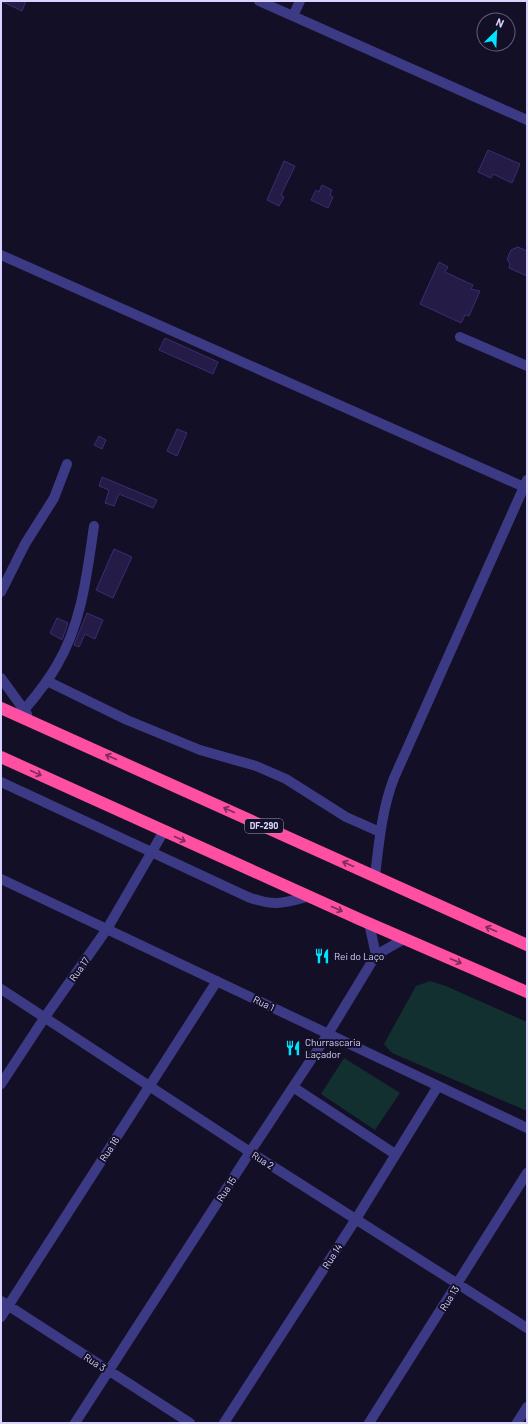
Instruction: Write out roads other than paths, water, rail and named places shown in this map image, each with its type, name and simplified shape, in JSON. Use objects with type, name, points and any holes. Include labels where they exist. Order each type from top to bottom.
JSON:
[{"type":"highway","name":"DF-290","points":[[1,708],[527,945]]},
{"type":"highway","points":[[1,757],[404,939],[527,992]]},
{"type":"street","points":[[259,1],[527,120]]},
{"type":"street","points":[[293,16],[300,1]]},
{"type":"street","points":[[1,255],[525,483],[394,778],[388,794],[380,832],[374,876]]},
{"type":"street","points":[[460,337],[527,366]]},
{"type":"street","points":[[1,592],[25,544],[54,498],[67,464]]},
{"type":"street","points":[[24,710],[47,681],[57,665],[70,637],[78,613],[86,580],[94,526]]},
{"type":"street","points":[[1,678],[31,721]]},
{"type":"street","points":[[47,681],[127,720],[200,750],[256,766],[286,779],[346,817],[380,832]]},
{"type":"street","points":[[1,782],[248,897],[270,904],[284,903],[310,896]]},
{"type":"street","name":"Rua 17","points":[[1,1084],[45,1017],[107,929],[164,831]]},
{"type":"street","name":"Rua 1","points":[[1,879],[527,1128]]},
{"type":"street","points":[[369,922],[376,955],[404,939]]},
{"type":"street","name":"Rua 15","points":[[75,1423],[328,1034],[376,955]]},
{"type":"street","name":"Rua 16","points":[[1,1317],[5,1303],[217,981]]},
{"type":"street","name":"Rua 2","points":[[1,989],[250,1152],[527,1328]]},
{"type":"street","name":"Rua 14","points":[[224,1423],[356,1219],[438,1086]]},
{"type":"street","points":[[293,1087],[395,1154]]},
{"type":"street","name":"Rua 13","points":[[370,1423],[527,1173]]},
{"type":"street","name":"Rua 3","points":[[5,1303],[190,1423]]},
{"type":"street","points":[[516,1423],[527,1407]]},
{"type":"place","name":"Rei do Laço","points":[[322,956]]},
{"type":"place","name":"Churrascaria Laçador","points":[[293,1048]]}]
